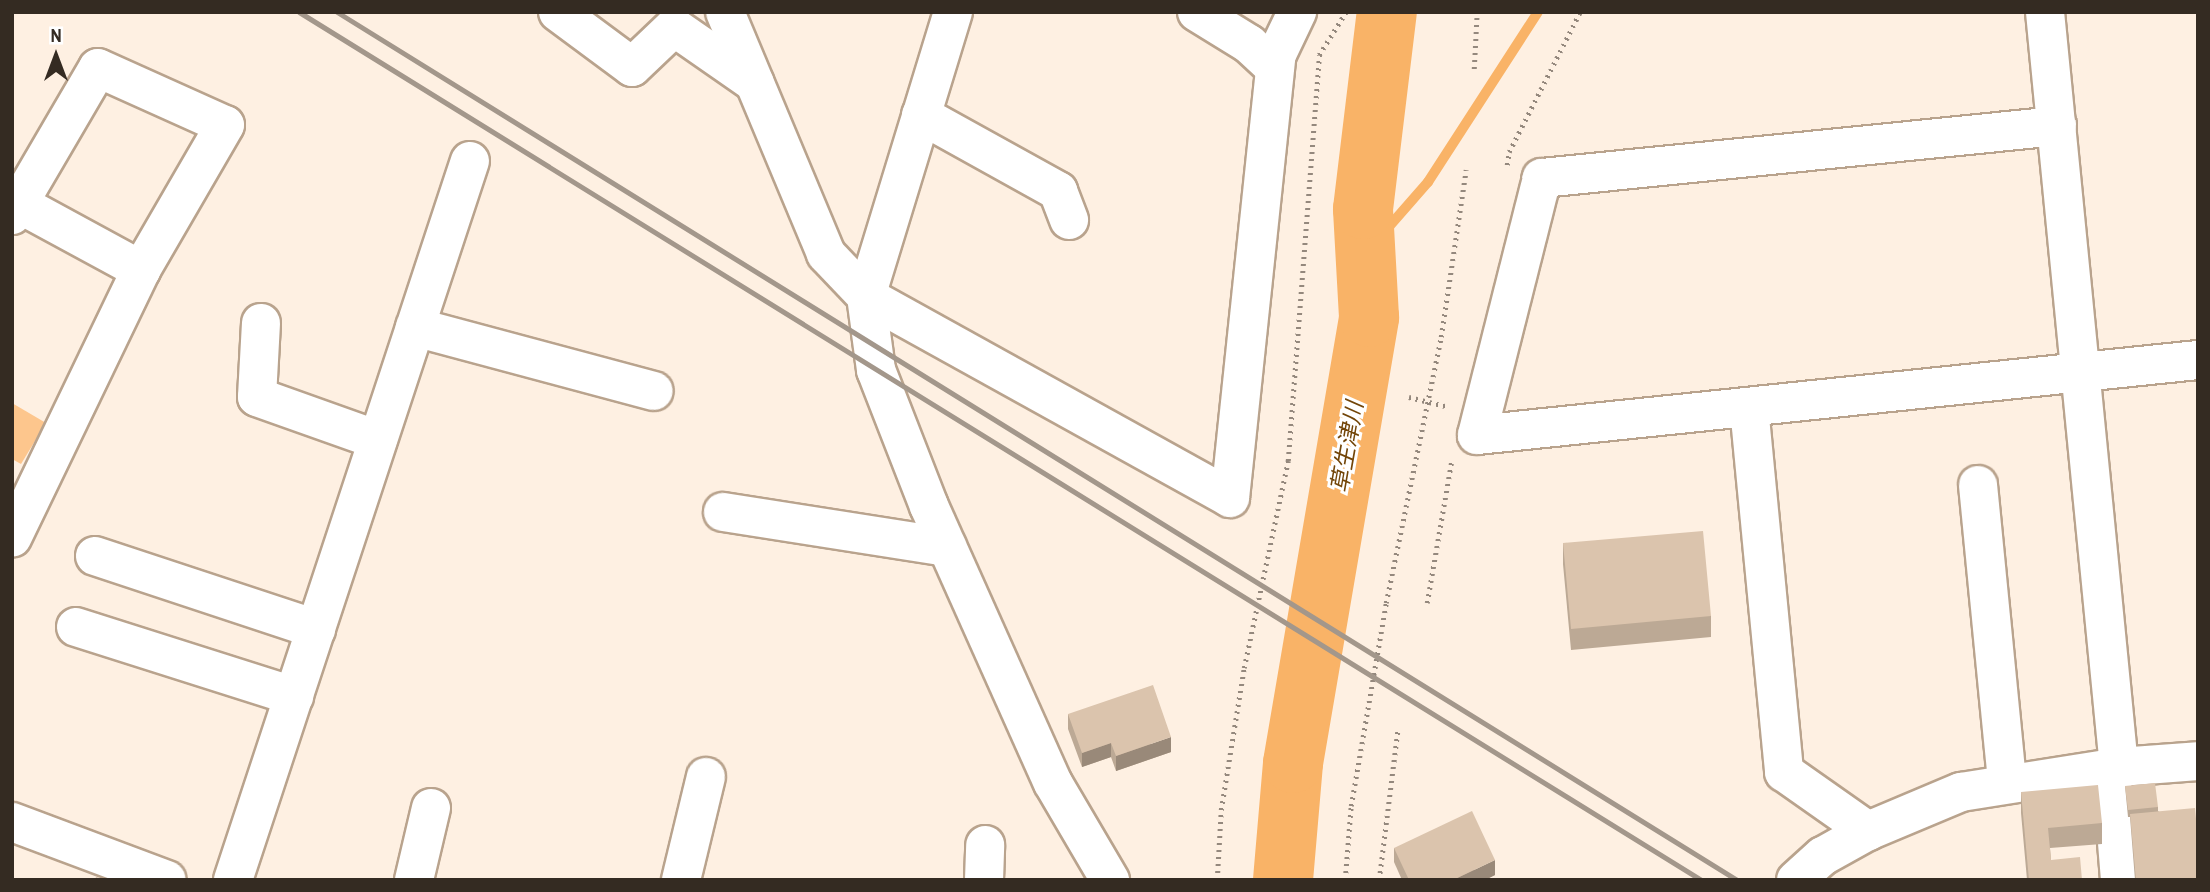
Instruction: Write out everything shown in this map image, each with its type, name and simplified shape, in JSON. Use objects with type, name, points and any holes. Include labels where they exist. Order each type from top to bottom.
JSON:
[{"type":"street","points":[[558,12],[632,67],[674,27],[755,83]]},
{"type":"street","points":[[725,12],[826,254],[866,296],[1230,498],[1275,68],[1277,54],[1297,12]]},
{"type":"street","points":[[953,12],[866,296],[880,385],[947,547],[1053,783],[1110,880]]},
{"type":"street","points":[[1197,12],[1249,44],[1275,68]]},
{"type":"street","points":[[2045,12],[2115,767],[2120,880]]},
{"type":"street","points":[[12,538],[141,270],[225,125],[97,68],[14,206],[141,270]]},
{"type":"street","points":[[921,115],[1058,191],[1069,220]]},
{"type":"street","points":[[2057,126],[1542,178],[1477,435],[2198,360]]},
{"type":"street","points":[[233,880],[470,161]]},
{"type":"street","points":[[261,323],[257,397],[378,440]]},
{"type":"street","points":[[415,327],[654,391]]},
{"type":"street","points":[[1749,407],[1784,772],[1868,831]]},
{"type":"street","points":[[1978,485],[2007,783]]},
{"type":"street","points":[[723,512],[947,547]]},
{"type":"street","points":[[95,556],[316,629]]},
{"type":"street","points":[[76,627],[294,696]]},
{"type":"street","points":[[1796,880],[1823,856],[1868,831],[1961,792],[2115,767],[2198,761]]},
{"type":"street","points":[[681,880],[706,777]]},
{"type":"street","points":[[414,880],[431,808]]},
{"type":"street","points":[[12,822],[167,880]]},
{"type":"path","points":[[1217,880],[1222,810],[1244,668],[1287,461],[1319,55],[1346,12]]},
{"type":"path","points":[[1474,69],[1477,12]]},
{"type":"path","points":[[1345,880],[1351,806],[1384,617],[1429,403],[1465,170]]},
{"type":"path","points":[[1409,397],[1461,410]]},
{"type":"path","points":[[1379,880],[1398,728]]},
{"type":"shaded area","points":[[12,403],[46,423],[21,464],[12,459]]},
{"type":"building","points":[[1703,531],[1711,616],[1571,629],[1563,543]]},
{"type":"building","points":[[1153,685],[1171,737],[1116,756],[1111,743],[1082,753],[1068,714]]},
{"type":"building","points":[[2155,783],[2158,807],[2128,810],[2125,786]]},
{"type":"building","points":[[2098,785],[2102,823],[2048,828],[2051,860],[2080,857],[2082,880],[2029,880],[2021,792]]},
{"type":"building","points":[[2195,808],[2198,878],[2136,880],[2130,814]]},
{"type":"building","points":[[1472,811],[1495,860],[1453,880],[1409,880],[1394,848]]},
{"type":"waterway","name":"草生津川","points":[[1283,880],[1293,763],[1369,317],[1363,209],[1387,12]]},
{"type":"waterway","points":[[1365,254],[1428,182],[1538,12]]},
{"type":"railway","points":[[299,12],[1701,880]]},
{"type":"railway","points":[[337,12],[1737,880]]}]
